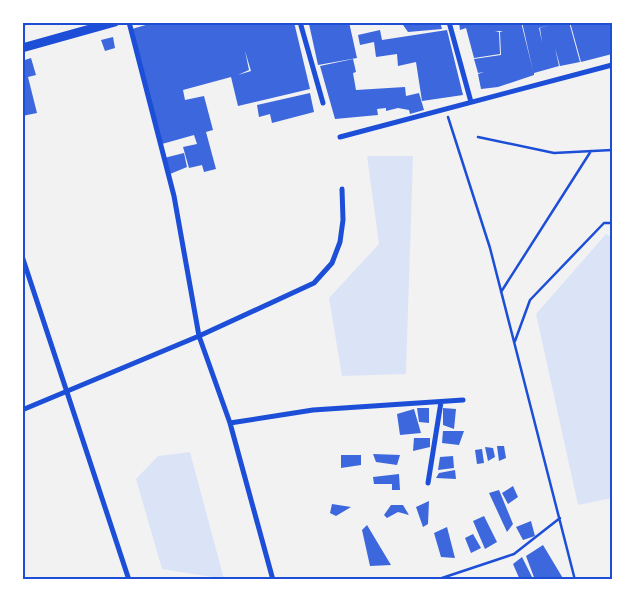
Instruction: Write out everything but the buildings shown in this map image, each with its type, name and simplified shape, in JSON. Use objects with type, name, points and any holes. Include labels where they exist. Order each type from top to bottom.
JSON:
[{"type":"main road","points":[[22,48],[116,22]]},
{"type":"street","points":[[129,22],[174,196],[199,336],[230,423],[273,580]]},
{"type":"street","points":[[300,22],[323,103]]},
{"type":"street","points":[[449,22],[471,102]]},
{"type":"street","points":[[340,138],[612,65]]},
{"type":"street","points":[[22,410],[199,336],[314,283],[332,263],[340,242],[343,220],[342,189]]},
{"type":"street","points":[[22,256],[129,580]]},
{"type":"street","points":[[230,423],[313,410],[463,400]]},
{"type":"street","points":[[428,483],[441,402]]},
{"type":"path","points":[[445,109],[490,248],[575,580]]},
{"type":"path","points":[[478,137],[554,152],[612,150]]},
{"type":"path","points":[[501,292],[591,151]]},
{"type":"path","points":[[514,342],[530,300],[604,223],[612,223]]},
{"type":"path","points":[[436,580],[514,554],[560,518]]},
{"type":"shaded area","points":[[367,156],[413,156],[406,374],[342,376],[329,298],[379,244]]},
{"type":"shaded area","points":[[606,234],[612,237],[612,498],[578,505],[536,314]]},
{"type":"shaded area","points":[[190,452],[224,579],[162,569],[136,479],[158,456]]}]
